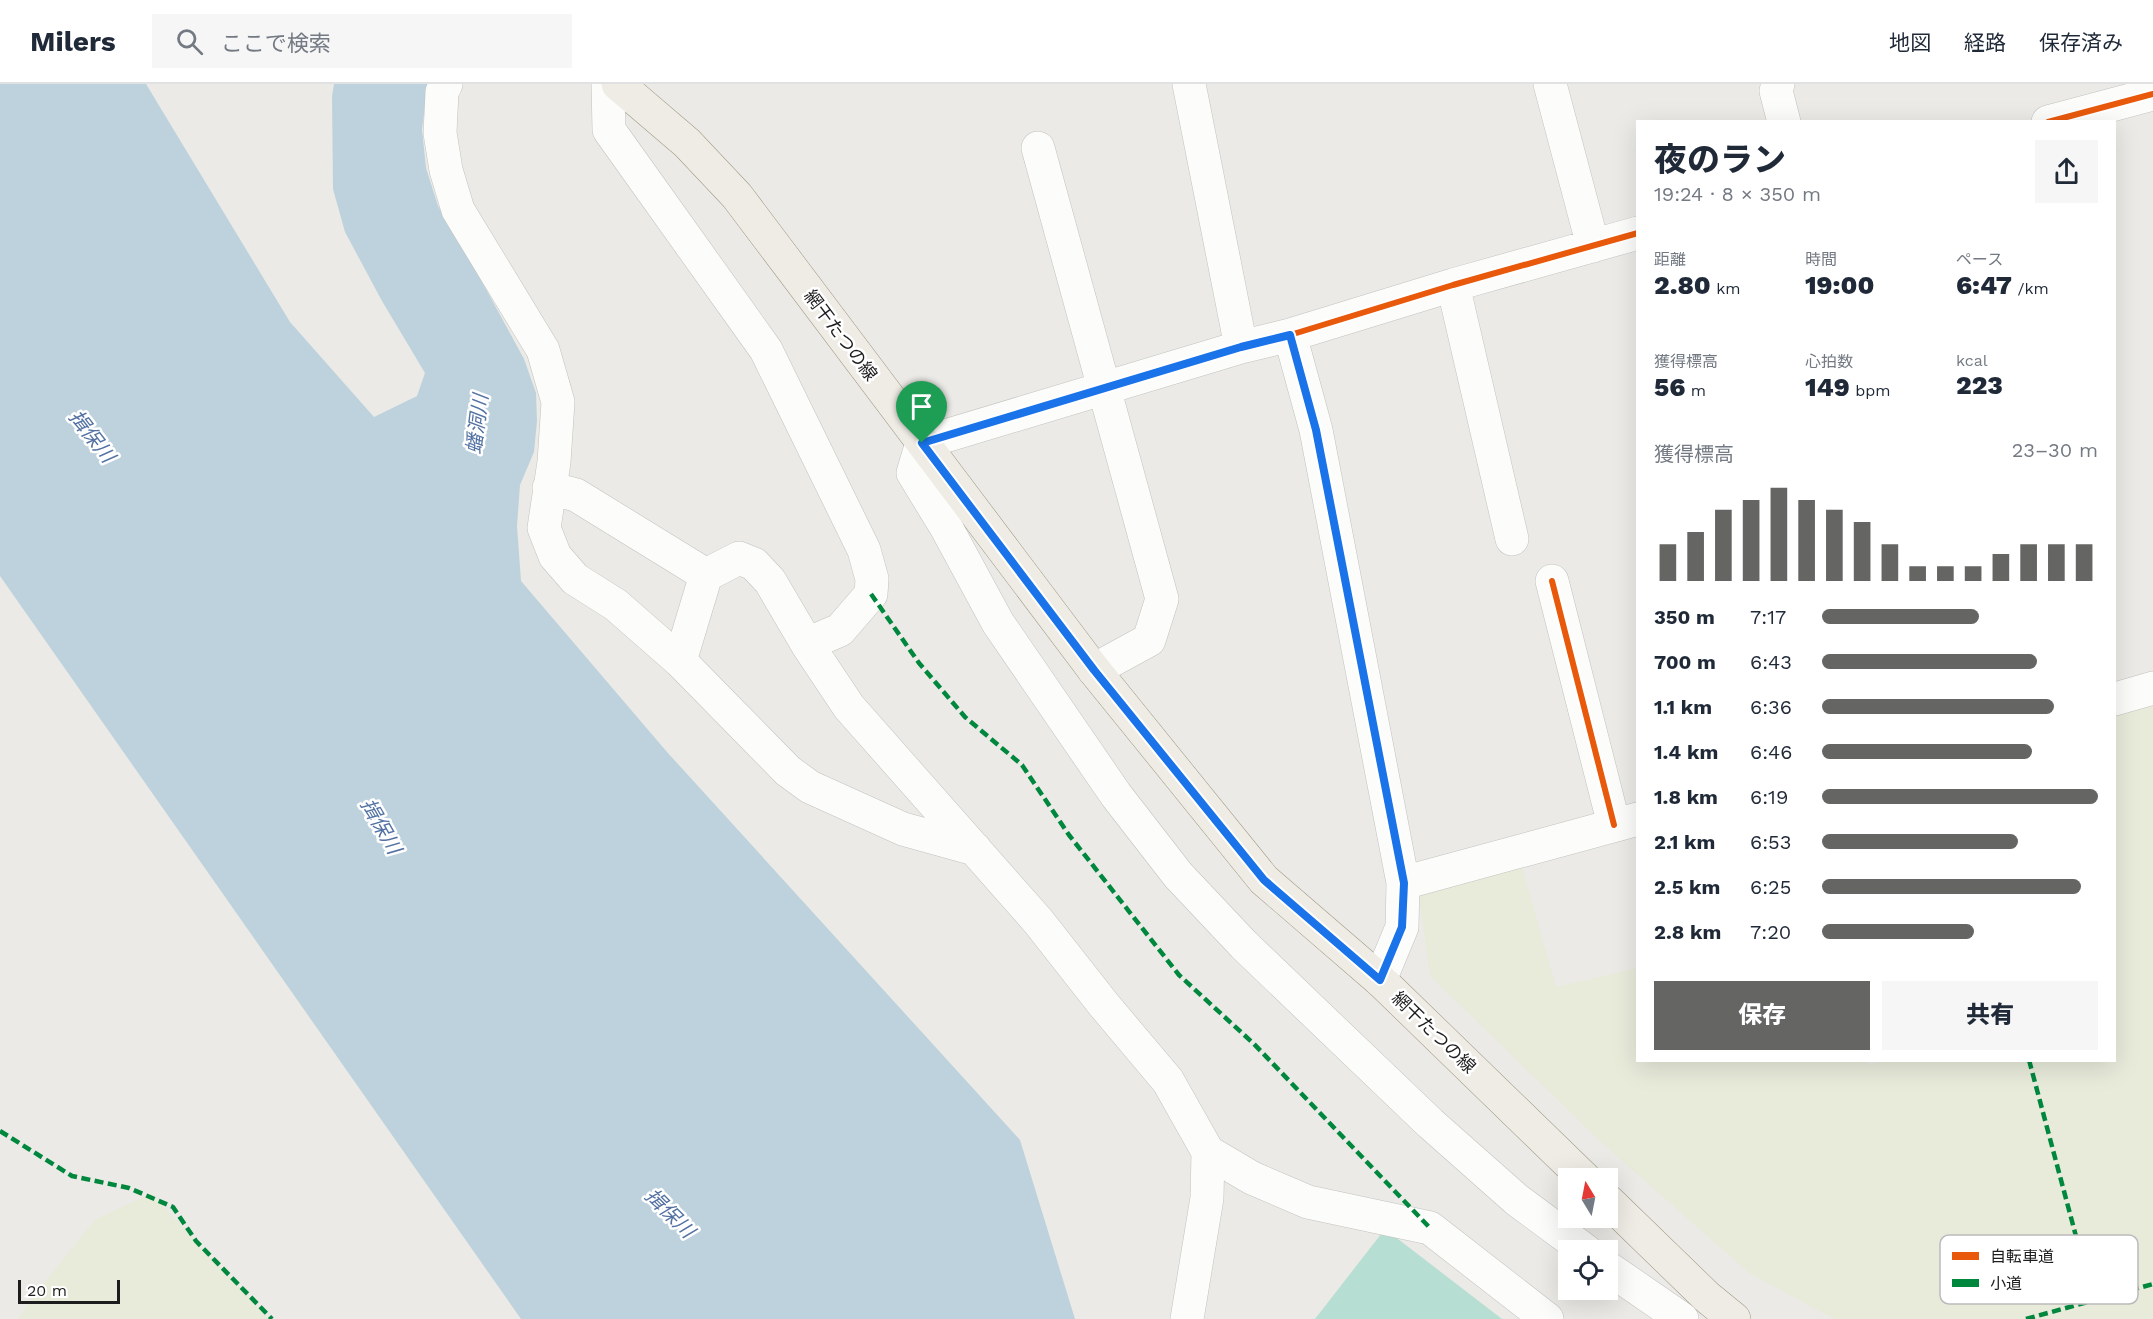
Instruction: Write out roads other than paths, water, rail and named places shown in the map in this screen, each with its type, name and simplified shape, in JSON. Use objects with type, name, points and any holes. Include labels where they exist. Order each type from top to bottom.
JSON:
[{"type":"main road","name":"網干たつの線","points":[[618,84],[687,143],[737,196],[1094,670],[1264,880],[1380,980],[1575,1168]]},
{"type":"main road","points":[[1618,1211],[1707,1297],[1734,1319]]},
{"type":"street","points":[[446,84],[442,92],[440,133],[446,170],[458,210],[543,350],[558,402],[554,462],[544,528],[555,556],[575,579],[615,605],[680,661],[788,771],[810,787],[903,829],[975,849]]},
{"type":"street","points":[[608,84],[609,130],[766,350],[864,550],[872,579],[871,594],[840,630],[807,644]]},
{"type":"street","points":[[1189,84],[1241,347]]},
{"type":"street","points":[[1550,84],[1593,246]]},
{"type":"street","points":[[1778,84],[1776,91],[1783,120]]},
{"type":"street","points":[[2056,120],[2153,94]]},
{"type":"street","points":[[1038,148],[1162,599],[1149,640],[1094,670]]},
{"type":"street","points":[[1571,1240],[1517,1200],[1430,1123],[1244,945],[1178,875],[1116,795],[998,623],[946,527],[913,473],[922,443],[1241,347],[1290,335],[1453,285],[1636,234]]},
{"type":"street","points":[[1453,285],[1512,539]]},
{"type":"street","points":[[1290,335],[1316,430],[1404,883],[1402,927],[1380,980]]},
{"type":"street","points":[[549,488],[576,495],[706,575]]},
{"type":"street","points":[[680,661],[706,575],[739,558],[754,564],[770,581],[807,644],[849,707],[1038,921],[1168,1081],[1208,1152],[1252,1178],[1308,1202],[1430,1228],[1547,1319]]},
{"type":"street","points":[[1404,883],[1626,822],[1552,581]]},
{"type":"street","points":[[2116,699],[2153,688]]},
{"type":"street","points":[[1187,1319],[1207,1198],[1208,1152]]},
{"type":"street","points":[[1618,1275],[1682,1319]]},
{"type":"water","points":[[0,84],[146,84],[290,322],[374,417],[417,396],[425,373],[382,301],[345,232],[333,189],[332,96],[334,84],[428,84],[422,129],[426,168],[438,206],[524,359],[536,393],[537,421],[534,452],[520,485],[517,526],[521,581],[667,752],[1020,1140],[1075,1319],[521,1319],[0,576]]},
{"type":"water label","name":"蟠洞川","points":[[477,424]]},
{"type":"water label","name":"揖保川","points":[[92,436]]},
{"type":"water label","name":"揖保川","points":[[381,826]]},
{"type":"water label","name":"揖保川","points":[[670,1213]]}]
